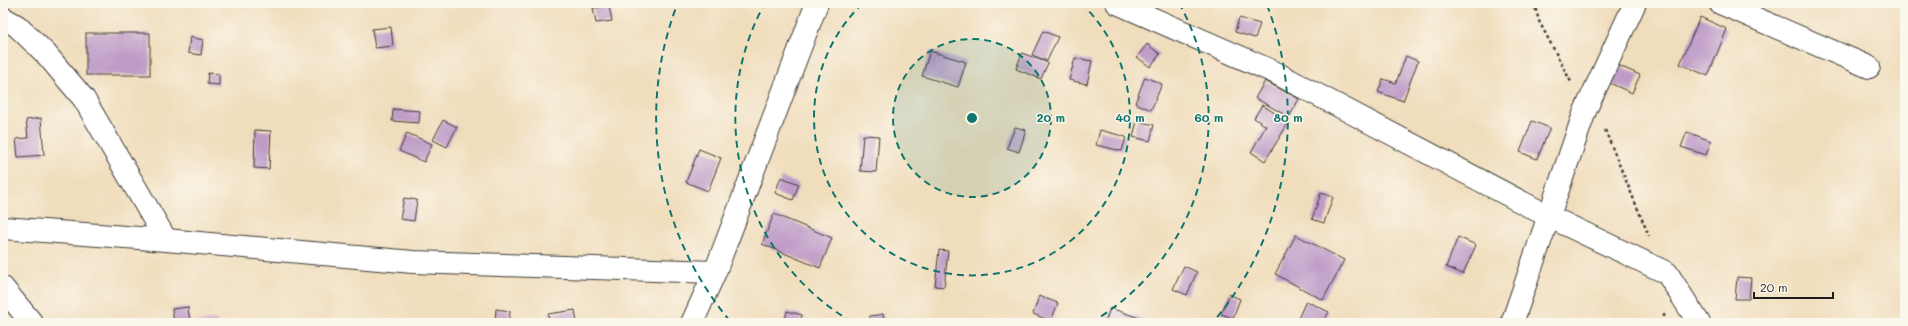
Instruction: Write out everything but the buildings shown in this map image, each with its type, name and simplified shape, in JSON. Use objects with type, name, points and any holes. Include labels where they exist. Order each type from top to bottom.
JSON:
[{"type":"street","points":[[692,323],[715,272],[817,3]]},
{"type":"street","points":[[1117,3],[1274,72],[1548,216],[1667,273],[1699,323]]},
{"type":"street","points":[[1512,323],[1548,216],[1586,111],[1635,3]]},
{"type":"street","points":[[1720,3],[1869,67]]},
{"type":"street","points":[[3,18],[17,26],[46,54],[84,99],[166,240]]},
{"type":"street","points":[[3,228],[166,240],[413,262],[715,272]]},
{"type":"street","points":[[3,288],[32,323]]},
{"type":"path","points":[[1534,3],[1539,21],[1586,111],[1601,120],[1645,228],[1667,273],[1664,323]]}]
